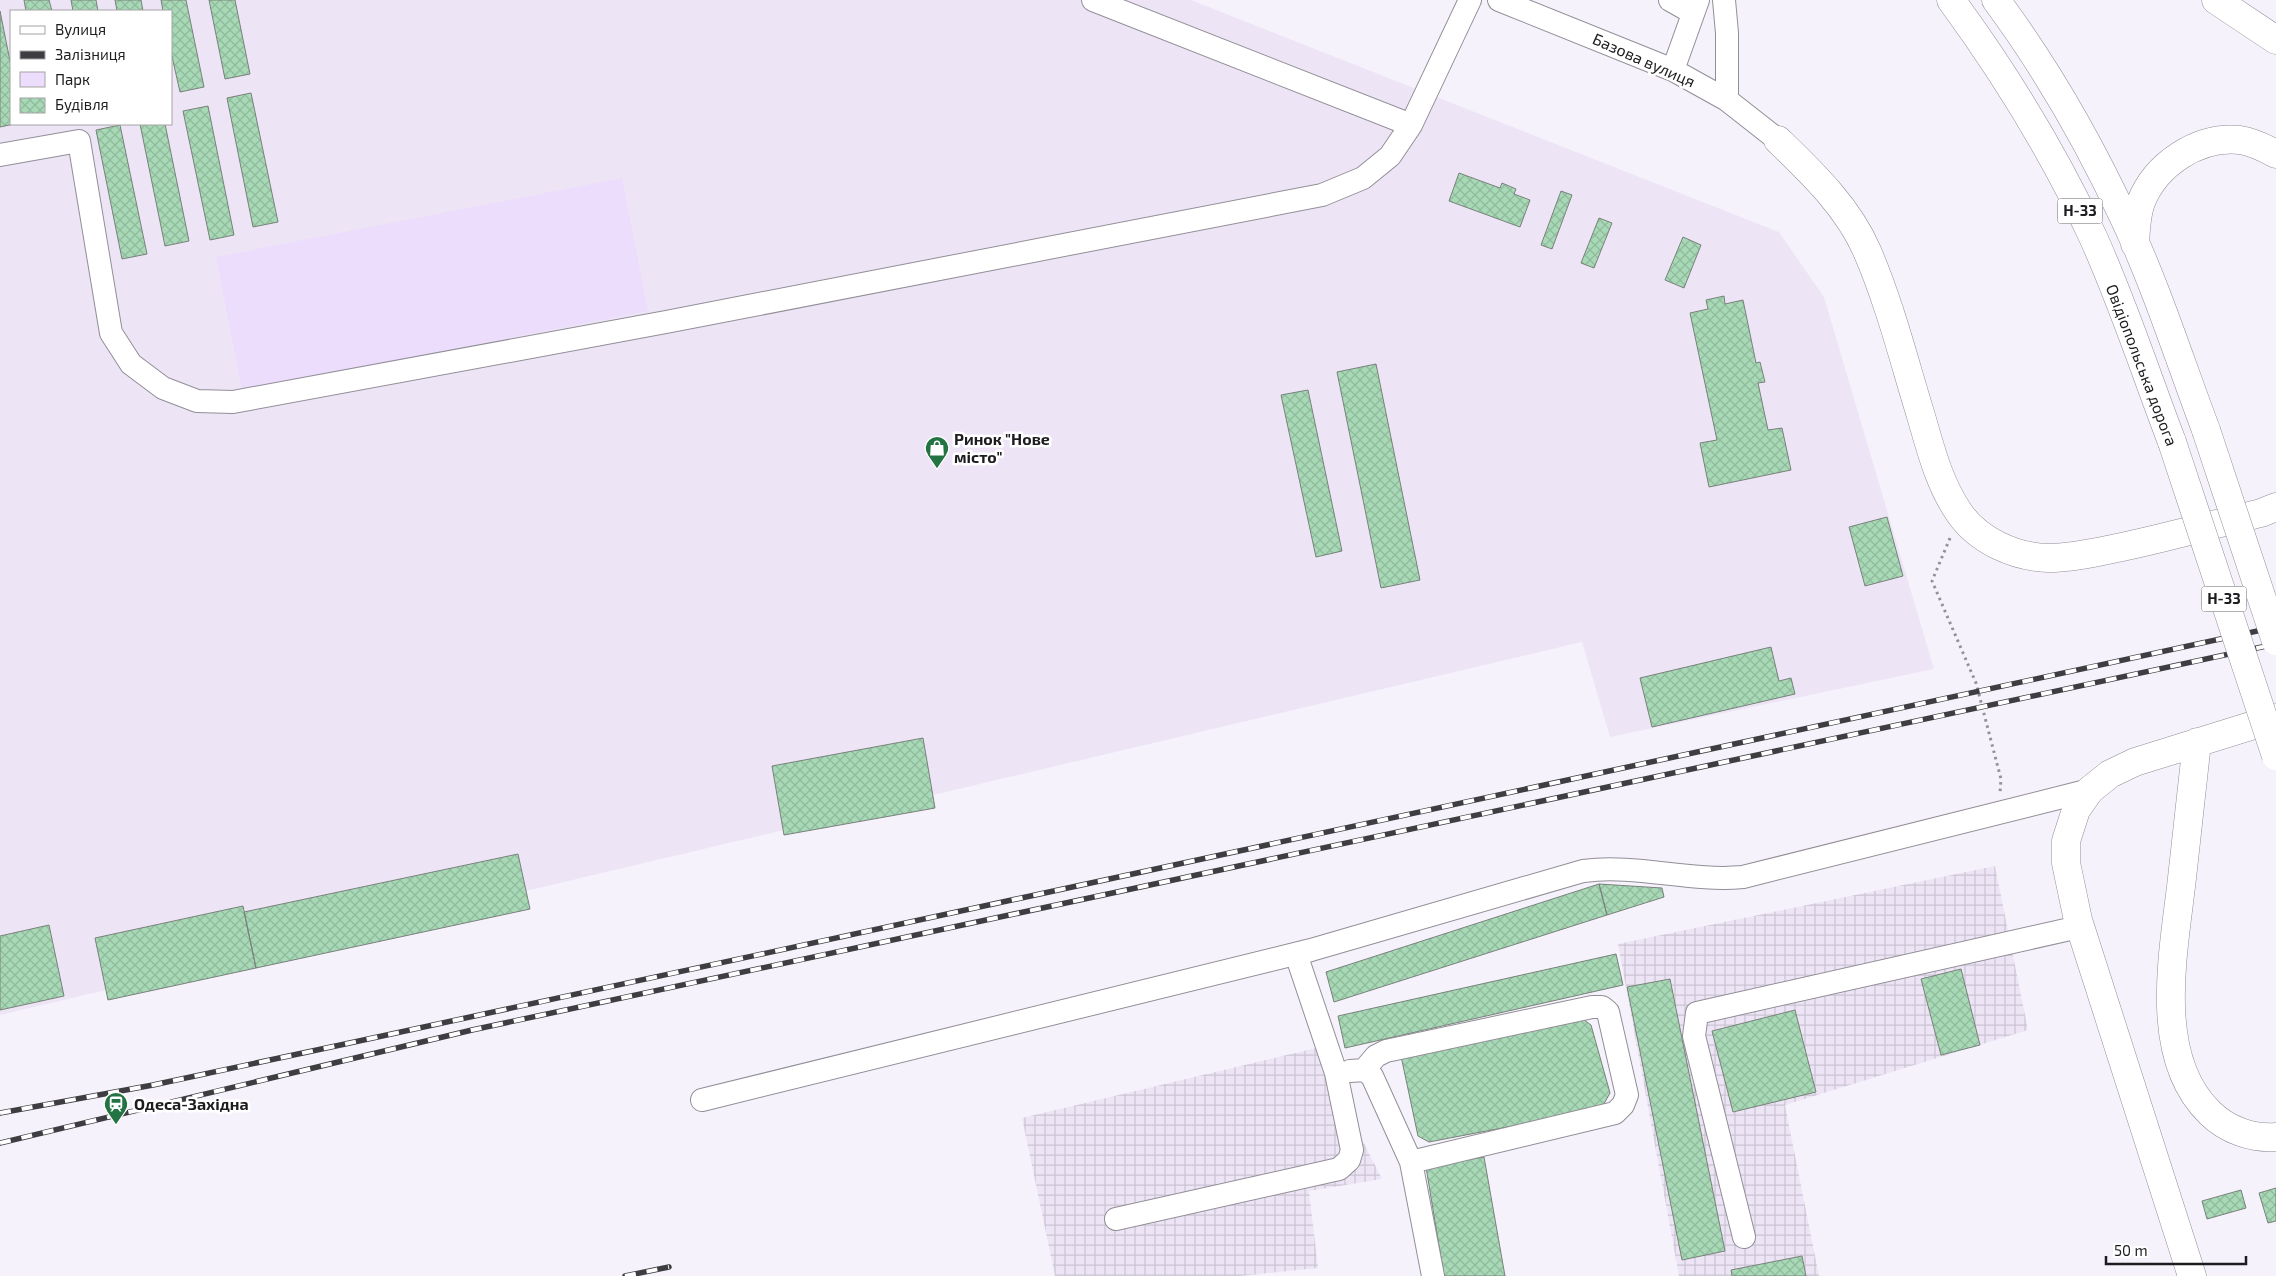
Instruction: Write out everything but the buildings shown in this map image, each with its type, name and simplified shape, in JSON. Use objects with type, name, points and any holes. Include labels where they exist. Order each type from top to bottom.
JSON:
[{"type":"main road","name":"Овідіопольська дорога","points":[[1951,0],[2027,112],[2073,197],[2111,282],[2172,442],[2276,756]]},
{"type":"main road","name":"Н-33","points":[[1996,0],[2058,93],[2106,181],[2135,245],[2206,430],[2276,641]]},
{"type":"main road","points":[[2216,0],[2276,40]]},
{"type":"main road","points":[[1778,140],[1817,177],[1843,211],[1866,250],[1892,322],[1941,480],[1960,515],[1986,539],[2016,554],[2046,558],[2078,556],[2146,542],[2261,513],[2276,507]]},
{"type":"main road","points":[[2135,245],[2136,222],[2141,203],[2151,183],[2162,169],[2177,158],[2197,147],[2239,140],[2259,145],[2276,154]]},
{"type":"main road","points":[[2146,542],[2276,526]]},
{"type":"main road","points":[[2192,1276],[2079,927],[2066,863],[2066,841],[2076,810],[2090,790],[2110,774],[2135,762],[2276,718]]},
{"type":"main road","points":[[2197,742],[2172,965],[2171,1006],[2176,1049],[2185,1080],[2203,1106],[2217,1120],[2232,1129],[2254,1136],[2276,1137]]},
{"type":"street","points":[[1093,0],[1411,125]]},
{"type":"street","points":[[0,155],[79,141],[111,333],[131,364],[163,388],[197,401],[232,402],[656,324],[1322,194],[1363,178],[1390,156],[1411,125],[1470,0]]},
{"type":"street","name":"Базова вулиця","points":[[1499,0],[1673,70],[1728,100],[1778,140]]},
{"type":"street","points":[[1670,0],[1696,6],[1673,70]]},
{"type":"street","points":[[1724,0],[1727,33],[1728,100]]},
{"type":"street","points":[[702,1100],[1296,954],[1583,871],[1609,867],[1717,880],[1743,877],[2090,790]]},
{"type":"street","points":[[1744,1237],[1694,1036],[1697,1013],[2079,927]]},
{"type":"street","points":[[1116,1219],[1339,1169],[1349,1160],[1352,1150],[1336,1073],[1296,954]]},
{"type":"street","points":[[1364,1070],[1376,1056],[1386,1051],[1592,1006],[1602,1007],[1608,1012],[1628,1095],[1623,1105],[1614,1114],[1411,1162]]},
{"type":"street","points":[[1336,1073],[1364,1070],[1372,1076],[1411,1162],[1434,1276]]},
{"type":"path","points":[[1960,515],[1932,581],[1979,691],[2001,779],[1998,813]]},
{"type":"shaded area","name":"Ринок \"Нове місто\"","points":[[0,0],[1191,0],[1779,232],[1824,297],[1934,669],[1610,737],[1582,642],[0,1015]]},
{"type":"shaded area","points":[[1995,866],[2028,1030],[1785,1105],[1819,1276],[1679,1276],[1618,944]]},
{"type":"shaded area","points":[[1316,1048],[1382,1179],[1309,1191],[1318,1268],[1240,1276],[1055,1276],[1022,1118]]},
{"type":"green space","points":[[622,178],[648,311],[242,390],[216,257]]},
{"type":"railway","points":[[0,1113],[153,1085],[2276,627]]},
{"type":"railway","points":[[0,1143],[472,1030],[2276,644]]},
{"type":"railway","points":[[625,1276],[669,1267]]},
{"type":"place","name":"Ринок \"Нове місто\"","points":[[937,469]]},
{"type":"place","name":"Одеса-Західна","points":[[116,1125]]}]
